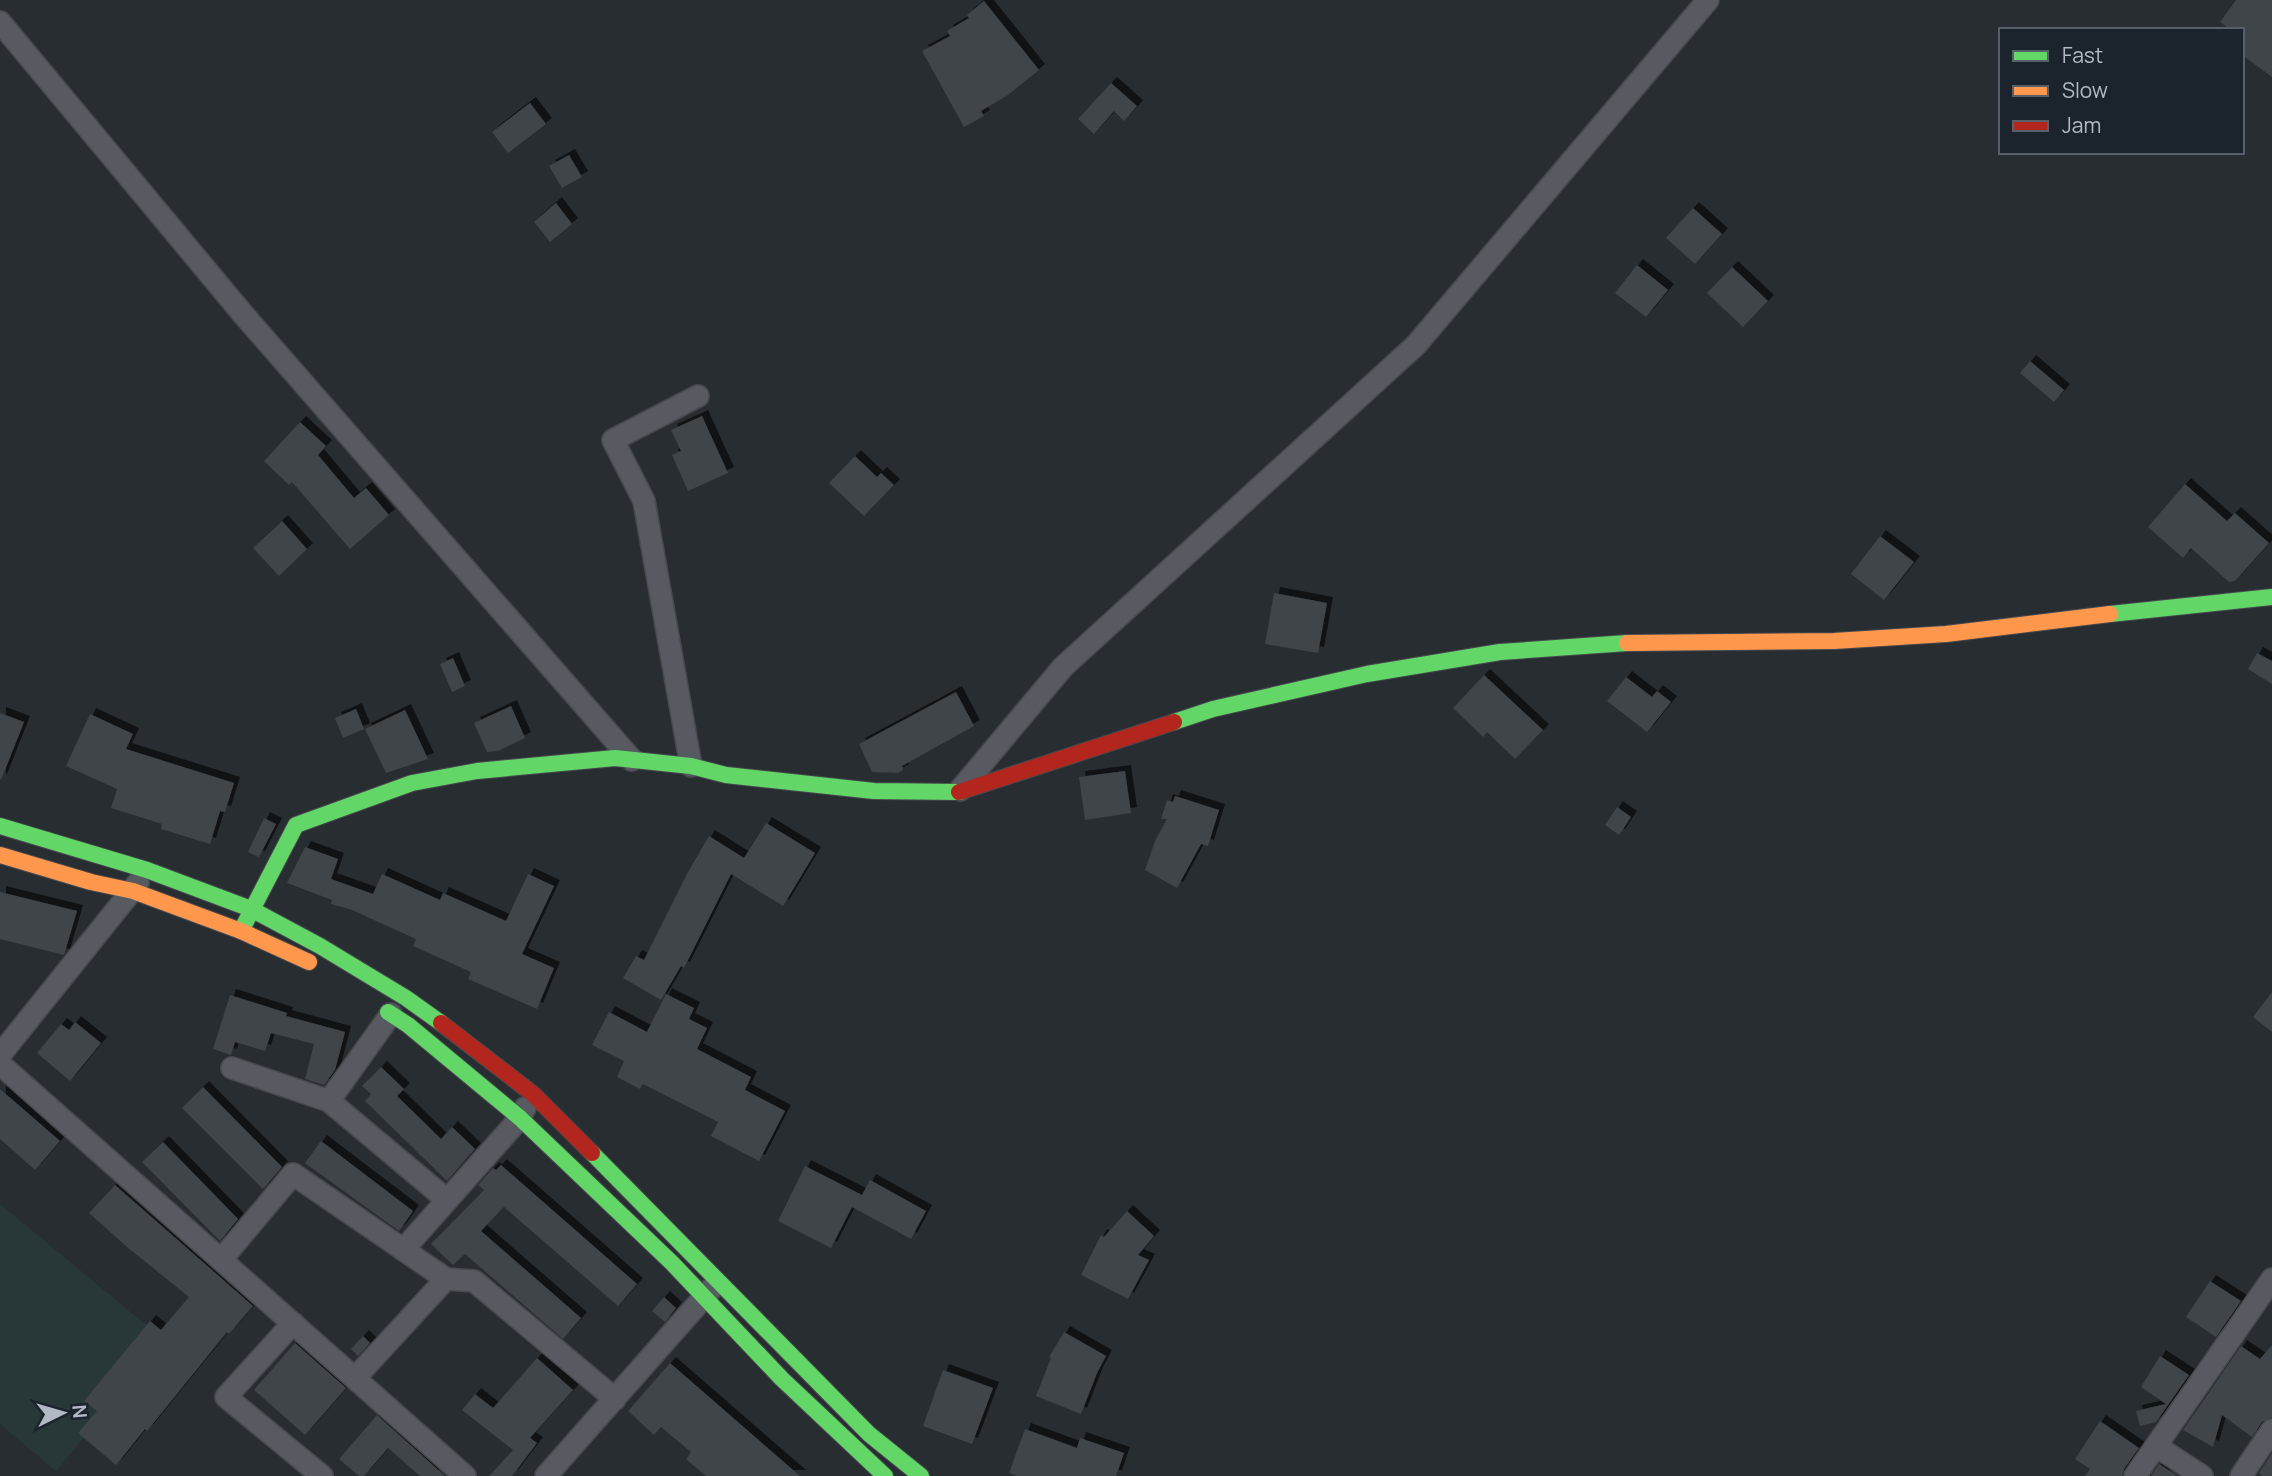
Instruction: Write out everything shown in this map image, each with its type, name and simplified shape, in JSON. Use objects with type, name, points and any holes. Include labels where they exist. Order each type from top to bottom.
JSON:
[{"type":"main road","points":[[241,931],[296,825],[412,783],[477,771],[615,758],[691,766],[726,775],[874,791],[959,792],[1213,709],[1367,674],[1500,652],[1634,643],[1834,642],[1918,636],[2272,597]]},
{"type":"main road","points":[[0,826],[148,870],[251,909],[320,946],[406,998],[470,1043],[533,1094],[869,1434],[922,1476]]},
{"type":"main road","points":[[0,855],[91,882],[133,891],[241,931],[327,972]]},
{"type":"main road","points":[[370,1000],[408,1025],[520,1118],[672,1263],[782,1379],[885,1476]]},
{"type":"street","points":[[959,792],[1063,667],[1416,345],[1708,0]]},
{"type":"street","points":[[0,22],[242,313],[632,760]]},
{"type":"street","points":[[691,766],[644,501],[613,440],[698,396]]},
{"type":"street","points":[[0,1055],[148,870]]},
{"type":"street","points":[[329,1101],[391,1014]]},
{"type":"street","points":[[0,1064],[465,1476]]},
{"type":"street","points":[[232,1068],[329,1101],[447,1200]]},
{"type":"street","points":[[403,1250],[520,1118],[533,1094]]},
{"type":"street","points":[[221,1259],[293,1174],[446,1279],[474,1280],[615,1399]]},
{"type":"street","points":[[355,1378],[446,1279]]},
{"type":"street","points":[[2135,1476],[2272,1279]]},
{"type":"street","points":[[546,1476],[718,1281]]},
{"type":"street","points":[[293,1323],[226,1397],[322,1476]]},
{"type":"street","points":[[2241,1476],[2272,1430]]},
{"type":"street","points":[[2156,1446],[2202,1476]]},
{"type":"shaded area","points":[[0,1204],[164,1340],[56,1471],[0,1424]]},
{"type":"building","points":[[2236,0],[2272,0],[2272,77],[2244,56],[2244,28],[2228,28],[2220,22]]},
{"type":"building","points":[[984,1],[1039,70],[1008,95],[981,111],[984,116],[964,127],[922,51],[950,36],[947,31],[969,18],[967,15]]},
{"type":"building","points":[[1111,83],[1137,106],[1124,121],[1114,111],[1094,134],[1078,119]]},
{"type":"building","points":[[530,103],[546,124],[508,153],[492,132]]},
{"type":"building","points":[[569,155],[582,177],[562,188],[549,166]]},
{"type":"building","points":[[556,203],[572,224],[550,242],[534,222]]},
{"type":"building","points":[[1693,208],[1722,234],[1695,264],[1666,238]]},
{"type":"building","points":[[1637,265],[1668,290],[1646,317],[1615,293]]},
{"type":"building","points":[[1732,267],[1768,301],[1743,327],[1707,293]]},
{"type":"building","points":[[2030,361],[2064,390],[2054,402],[2020,373]]},
{"type":"building","points":[[702,416],[728,473],[688,491],[672,455],[681,451],[671,430]]},
{"type":"building","points":[[300,422],[326,446],[318,455],[354,498],[366,488],[389,515],[350,549],[292,482],[289,485],[264,461]]},
{"type":"building","points":[[855,456],[877,477],[881,473],[894,485],[864,516],[829,483]]},
{"type":"building","points":[[2185,484],[2227,521],[2235,513],[2269,543],[2235,581],[2229,582],[2191,548],[2183,558],[2148,527]]},
{"type":"building","points":[[282,521],[307,549],[279,576],[253,548]]},
{"type":"building","points":[[1880,536],[1914,562],[1884,600],[1851,574]]},
{"type":"building","points":[[1274,593],[1327,603],[1318,653],[1265,644]]},
{"type":"building","points":[[2257,653],[2272,661],[2272,684],[2248,669]]},
{"type":"building","points":[[453,658],[465,686],[452,692],[440,664]]},
{"type":"building","points":[[1484,675],[1543,730],[1515,759],[1487,732],[1483,737],[1453,708]]},
{"type":"building","points":[[1626,677],[1652,697],[1657,691],[1671,702],[1647,732],[1607,701]]},
{"type":"building","points":[[956,692],[974,726],[902,766],[903,770],[898,773],[872,772],[859,744]]},
{"type":"building","points":[[511,706],[525,738],[498,751],[487,752],[474,723]]},
{"type":"building","points":[[356,709],[364,729],[343,738],[335,718]]},
{"type":"building","points":[[405,710],[428,759],[386,773],[365,729]]},
{"type":"building","points":[[0,713],[24,722],[1,780],[0,779]]},
{"type":"building","points":[[90,714],[133,734],[126,749],[234,783],[225,812],[220,811],[210,844],[161,829],[162,824],[111,808],[117,789],[66,766]]},
{"type":"building","points":[[1125,771],[1131,813],[1085,820],[1079,777]]},
{"type":"building","points":[[1175,796],[1219,810],[1208,846],[1201,844],[1177,888],[1145,870],[1155,841],[1167,819],[1161,819],[1167,800],[1173,802]]},
{"type":"building","points":[[1617,807],[1631,817],[1619,835],[1605,825]]},
{"type":"building","points":[[264,818],[276,824],[259,857],[248,852]]},
{"type":"building","points":[[766,823],[815,853],[783,906],[731,874],[684,968],[681,966],[661,1000],[623,978],[636,956],[644,960],[709,836],[744,858]]},
{"type":"building","points":[[305,847],[338,859],[331,879],[373,894],[382,874],[440,900],[443,893],[506,921],[528,874],[554,886],[522,954],[554,968],[537,1009],[468,979],[471,972],[413,946],[416,939],[352,910],[331,904],[332,900],[287,883]]},
{"type":"building","points":[[0,892],[77,911],[64,955],[0,939]]},
{"type":"building","points":[[2272,992],[2272,1032],[2253,1017]]},
{"type":"building","points":[[666,994],[694,1008],[689,1019],[707,1028],[697,1049],[751,1077],[745,1090],[785,1111],[759,1161],[711,1136],[718,1122],[643,1084],[640,1089],[617,1077],[624,1061],[592,1045],[609,1012],[647,1032]]},
{"type":"building","points":[[230,995],[287,1013],[286,1016],[345,1032],[335,1070],[324,1085],[305,1079],[314,1044],[271,1033],[265,1051],[235,1042],[231,1055],[213,1049]]},
{"type":"building","points":[[75,1022],[101,1043],[70,1081],[37,1053],[61,1024],[69,1030]]},
{"type":"building","points":[[381,1067],[404,1089],[397,1096],[441,1139],[452,1127],[475,1149],[447,1181],[365,1101],[371,1094],[362,1086]]},
{"type":"building","points":[[203,1087],[282,1167],[263,1189],[182,1108]]},
{"type":"building","points":[[0,1089],[60,1141],[35,1170],[0,1139]]},
{"type":"building","points":[[321,1141],[413,1211],[399,1231],[305,1163]]},
{"type":"building","points":[[163,1142],[238,1219],[220,1241],[142,1162]]},
{"type":"building","points":[[501,1165],[637,1284],[618,1306],[504,1207],[481,1231],[581,1318],[563,1339],[465,1254],[453,1265],[431,1244],[484,1190],[478,1185],[493,1168],[496,1170]]},
{"type":"building","points":[[805,1166],[862,1195],[870,1180],[926,1211],[911,1239],[852,1207],[831,1248],[778,1221]]},
{"type":"building","points":[[115,1185],[253,1306],[229,1334],[227,1332],[116,1465],[78,1433],[97,1411],[84,1401],[150,1321],[161,1330],[189,1297],[89,1213]]},
{"type":"building","points":[[1127,1211],[1154,1236],[1138,1255],[1149,1260],[1128,1299],[1081,1275],[1101,1235],[1104,1237]]},
{"type":"building","points":[[2210,1281],[2241,1301],[2216,1337],[2186,1317]]},
{"type":"building","points":[[664,1297],[676,1308],[665,1322],[652,1311]]},
{"type":"building","points":[[1064,1332],[1106,1356],[1081,1414],[1036,1396],[1051,1358],[1049,1357]]},
{"type":"building","points":[[363,1336],[370,1343],[358,1356],[351,1349]]},
{"type":"building","points":[[295,1343],[346,1388],[305,1435],[254,1390]]},
{"type":"building","points":[[2272,1345],[2272,1417],[2262,1422],[2252,1437],[2222,1415],[2213,1447],[2183,1430],[2241,1346],[2260,1359]]},
{"type":"building","points":[[2160,1356],[2189,1375],[2156,1422],[2140,1426],[2136,1411],[2166,1404],[2141,1387]]},
{"type":"building","points":[[537,1358],[573,1390],[530,1438],[537,1443],[512,1476],[489,1476],[513,1450],[462,1410],[475,1394],[493,1408]]},
{"type":"building","points":[[670,1363],[800,1476],[706,1476],[686,1459],[691,1452],[661,1427],[654,1435],[628,1411]]},
{"type":"building","points":[[943,1370],[993,1388],[972,1444],[923,1426]]},
{"type":"building","points":[[377,1415],[445,1476],[420,1476],[388,1448],[364,1476],[359,1476],[339,1459]]},
{"type":"building","points":[[2100,1421],[2139,1448],[2122,1476],[2085,1476],[2090,1469],[2075,1459]]},
{"type":"building","points":[[1025,1429],[1077,1448],[1080,1438],[1124,1453],[1116,1476],[1017,1476],[1009,1473]]},
{"type":"building","points":[[2272,1453],[2272,1476],[2262,1476],[2259,1473]]},
{"type":"building","points":[[2159,1464],[2178,1476],[2151,1476]]},
{"type":"traffic: fast","points":[[2110,614],[2272,597]]},
{"type":"traffic: fast","points":[[1174,722],[1213,709],[1367,674],[1500,652],[1627,643]]},
{"type":"traffic: fast","points":[[241,931],[296,825],[412,783],[477,771],[615,758],[691,766],[726,775],[874,791],[959,792]]},
{"type":"traffic: fast","points":[[0,826],[147,870],[251,909],[320,946],[406,998],[441,1023]]},
{"type":"traffic: fast","points":[[388,1012],[408,1025],[520,1118],[672,1263],[782,1379],[885,1476]]},
{"type":"traffic: fast","points":[[592,1153],[869,1434],[921,1476]]},
{"type":"traffic: slow","points":[[1627,643],[1834,641],[1946,634],[2110,614]]},
{"type":"traffic: slow","points":[[0,855],[91,882],[133,891],[241,931],[309,962]]},
{"type":"traffic: jam","points":[[959,792],[1174,722]]},
{"type":"traffic: jam","points":[[441,1023],[533,1094],[592,1153]]}]
